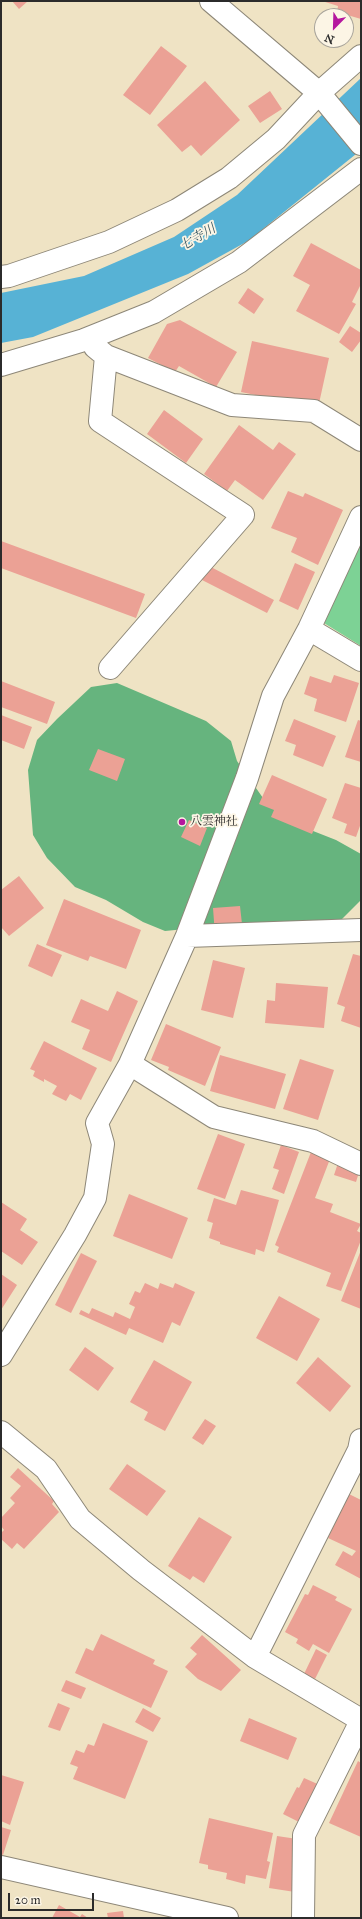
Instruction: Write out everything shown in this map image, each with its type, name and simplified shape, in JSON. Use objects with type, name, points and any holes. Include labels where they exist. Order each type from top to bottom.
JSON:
[{"type":"street","points":[[210,1],[324,100],[361,144]]},
{"type":"street","points":[[1,277],[9,276],[109,242],[177,210],[229,178],[324,100],[361,56]]},
{"type":"street","points":[[1,365],[84,340],[154,312],[239,262],[361,169]]},
{"type":"street","points":[[84,340],[106,356],[232,405],[314,411],[361,440]]},
{"type":"street","points":[[106,356],[100,421],[243,516],[110,668]]},
{"type":"street","points":[[1,1356],[75,1235],[95,1198],[103,1144],[97,1123],[130,1064],[187,936],[247,778],[273,696],[309,629],[361,517]]},
{"type":"street","points":[[309,629],[361,660]]},
{"type":"street","points":[[187,936],[361,930]]},
{"type":"street","points":[[130,1064],[214,1117],[313,1141],[361,1164]]},
{"type":"street","points":[[1,1432],[46,1470],[80,1519],[141,1570],[255,1656],[361,1720],[304,1835],[303,1918]]},
{"type":"street","points":[[255,1656],[359,1450],[361,1440]]},
{"type":"street","points":[[1,1867],[227,1918]]},
{"type":"green space","points":[[361,542],[361,646],[324,623]]},
{"type":"green space","points":[[117,683],[206,721],[231,741],[237,761],[263,798],[308,829],[336,840],[361,854],[361,900],[342,919],[216,926],[165,931],[143,922],[106,900],[75,887],[47,858],[33,835],[28,770],[37,740],[57,719],[91,687]]},
{"type":"water","name":"七寺川","points":[[361,78],[361,150],[248,241],[188,274],[33,337],[1,343],[1,293],[84,276],[174,237],[237,195]]},
{"type":"building","points":[[12,1],[28,1],[19,9]]},
{"type":"building","points":[[322,1],[361,1],[361,19],[354,17],[354,8],[338,8],[338,6]]},
{"type":"building","points":[[161,46],[187,66],[150,115],[123,95]]},
{"type":"building","points":[[205,81],[240,120],[201,156],[191,145],[182,152],[157,125]]},
{"type":"building","points":[[270,91],[282,109],[260,123],[248,106]]},
{"type":"building","points":[[311,243],[361,270],[361,284],[352,302],[356,304],[339,334],[296,311],[310,285],[293,276]]},
{"type":"building","points":[[248,288],[264,299],[254,314],[238,303]]},
{"type":"building","points":[[180,320],[237,352],[216,387],[179,366],[175,372],[148,358],[167,324]]},
{"type":"building","points":[[350,326],[361,333],[361,340],[352,352],[339,342]]},
{"type":"building","points":[[252,341],[329,358],[318,408],[241,392]]},
{"type":"building","points":[[164,410],[203,439],[186,463],[147,434]]},
{"type":"building","points":[[239,425],[273,450],[279,442],[296,454],[263,500],[235,480],[227,491],[204,474]]},
{"type":"building","points":[[288,491],[303,497],[305,493],[343,510],[318,565],[291,552],[297,538],[271,528]]},
{"type":"building","points":[[1,541],[145,594],[136,618],[1,568]]},
{"type":"building","points":[[295,563],[315,572],[298,610],[279,601]]},
{"type":"building","points":[[209,566],[274,600],[267,613],[202,580]]},
{"type":"building","points":[[334,675],[359,683],[346,722],[314,711],[317,699],[304,694],[310,676],[331,683]]},
{"type":"building","points":[[1,681],[55,702],[47,724],[1,707]]},
{"type":"building","points":[[1,715],[32,727],[24,749],[1,740]]},
{"type":"building","points":[[294,719],[336,736],[323,767],[293,755],[296,745],[285,741]]},
{"type":"building","points":[[358,720],[361,721],[361,762],[345,757]]},
{"type":"building","points":[[98,749],[125,759],[117,781],[89,770]]},
{"type":"building","points":[[272,775],[327,799],[312,834],[271,817],[274,810],[259,804]]},
{"type":"building","points":[[345,783],[361,788],[361,823],[356,837],[344,833],[347,824],[332,818]]},
{"type":"building","points":[[189,820],[207,828],[200,846],[181,837]]},
{"type":"building","points":[[19,876],[44,908],[9,936],[1,927],[1,890]]},
{"type":"building","points":[[64,899],[141,930],[126,969],[90,956],[88,961],[46,945]]},
{"type":"building","points":[[240,906],[243,933],[215,935],[213,908]]},
{"type":"building","points":[[37,944],[62,955],[52,977],[28,966]]},
{"type":"building","points":[[353,954],[361,956],[361,1028],[341,1021],[345,1007],[337,1004]]},
{"type":"building","points":[[213,960],[245,968],[233,1018],[201,1010]]},
{"type":"building","points":[[276,983],[328,987],[324,1028],[265,1023],[267,1000],[275,1001]]},
{"type":"building","points":[[117,991],[138,1001],[111,1062],[82,1049],[90,1030],[71,1022],[81,999],[108,1011]]},
{"type":"building","points":[[166,1024],[221,1047],[205,1086],[168,1070],[169,1067],[151,1060]]},
{"type":"building","points":[[44,1041],[97,1068],[81,1100],[70,1094],[66,1101],[52,1094],[57,1086],[44,1079],[44,1082],[33,1076],[35,1071],[30,1069]]},
{"type":"building","points":[[220,1055],[286,1074],[275,1109],[210,1091]]},
{"type":"building","points":[[300,1059],[334,1070],[318,1120],[283,1109]]},
{"type":"building","points":[[218,1134],[245,1144],[225,1199],[197,1189]]},
{"type":"building","points":[[281,1145],[299,1152],[284,1194],[272,1189],[279,1170],[273,1168]]},
{"type":"building","points":[[311,1152],[330,1159],[315,1198],[333,1204],[330,1212],[361,1224],[357,1231],[361,1233],[361,1240],[341,1291],[326,1286],[331,1273],[277,1252],[279,1247],[275,1245]]},
{"type":"building","points":[[338,1163],[360,1169],[356,1182],[334,1175]]},
{"type":"building","points":[[241,1190],[279,1200],[264,1252],[256,1249],[255,1255],[220,1244],[220,1242],[209,1238],[213,1223],[207,1221],[214,1198],[236,1205]]},
{"type":"building","points":[[129,1194],[188,1218],[172,1259],[113,1236]]},
{"type":"building","points":[[1,1202],[27,1219],[20,1230],[38,1242],[22,1265],[1,1251]]},
{"type":"building","points":[[361,1250],[361,1309],[341,1301]]},
{"type":"building","points":[[81,1253],[97,1261],[71,1313],[55,1305]]},
{"type":"building","points":[[1,1274],[17,1285],[1,1310]]},
{"type":"building","points":[[145,1283],[158,1289],[160,1283],[173,1288],[175,1283],[195,1292],[180,1326],[172,1322],[163,1343],[129,1328],[126,1335],[79,1314],[81,1310],[89,1314],[92,1308],[113,1317],[115,1312],[130,1319],[135,1307],[129,1304],[135,1291],[140,1293]]},
{"type":"building","points":[[279,1296],[320,1319],[297,1361],[256,1338]]},
{"type":"building","points":[[85,1347],[114,1368],[98,1391],[69,1370]]},
{"type":"building","points":[[318,1357],[351,1386],[330,1412],[296,1383]]},
{"type":"building","points":[[154,1360],[192,1382],[165,1431],[144,1420],[148,1412],[130,1402]]},
{"type":"building","points":[[205,1419],[216,1426],[203,1445],[192,1438]]},
{"type":"building","points":[[127,1464],[166,1491],[147,1516],[109,1489]]},
{"type":"building","points":[[18,1468],[54,1501],[52,1504],[59,1512],[24,1549],[17,1543],[12,1549],[1,1539],[1,1533],[4,1530],[1,1526],[1,1518],[15,1503],[10,1498],[21,1486],[10,1477]]},
{"type":"building","points":[[349,1494],[361,1500],[361,1579],[335,1565],[343,1551],[352,1556],[356,1551],[328,1538]]},
{"type":"building","points":[[199,1517],[232,1537],[204,1583],[193,1576],[190,1580],[168,1566]]},
{"type":"building","points":[[313,1585],[337,1597],[335,1600],[352,1609],[329,1653],[313,1644],[309,1651],[296,1643],[298,1639],[285,1632],[305,1594],[308,1595]]},
{"type":"building","points":[[101,1634],[155,1660],[153,1664],[168,1671],[151,1708],[75,1673],[86,1648],[93,1651]]},
{"type":"building","points":[[202,1635],[241,1670],[221,1691],[198,1679],[185,1667],[197,1654],[190,1648]]},
{"type":"building","points":[[316,1649],[327,1655],[315,1679],[304,1674]]},
{"type":"building","points":[[66,1680],[86,1688],[81,1699],[61,1691]]},
{"type":"building","points":[[58,1703],[70,1708],[60,1731],[48,1727]]},
{"type":"building","points":[[143,1708],[161,1718],[153,1732],[135,1722]]},
{"type":"building","points":[[249,1718],[297,1738],[288,1760],[240,1741]]},
{"type":"building","points":[[103,1723],[148,1741],[125,1799],[73,1779],[78,1767],[70,1764],[76,1750],[84,1753],[88,1744],[94,1746]]},
{"type":"building","points":[[358,1761],[361,1763],[361,1837],[329,1823]]},
{"type":"building","points":[[1,1775],[24,1782],[10,1825],[1,1821]]},
{"type":"building","points":[[304,1778],[322,1786],[303,1824],[283,1814],[297,1787],[299,1788]]},
{"type":"building","points":[[209,1818],[273,1833],[267,1861],[270,1862],[266,1879],[246,1875],[245,1884],[226,1879],[227,1873],[208,1869],[208,1865],[199,1863]]},
{"type":"building","points":[[1,1827],[11,1830],[3,1855],[1,1854]]},
{"type":"building","points":[[277,1836],[304,1840],[295,1892],[269,1888]]},
{"type":"building","points":[[59,1905],[80,1917],[82,1914],[88,1918],[52,1918]]},
{"type":"building","points":[[123,1911],[124,1918],[108,1918],[107,1913]]},
{"type":"place","name":"八雲神社","points":[[182,822]]}]
